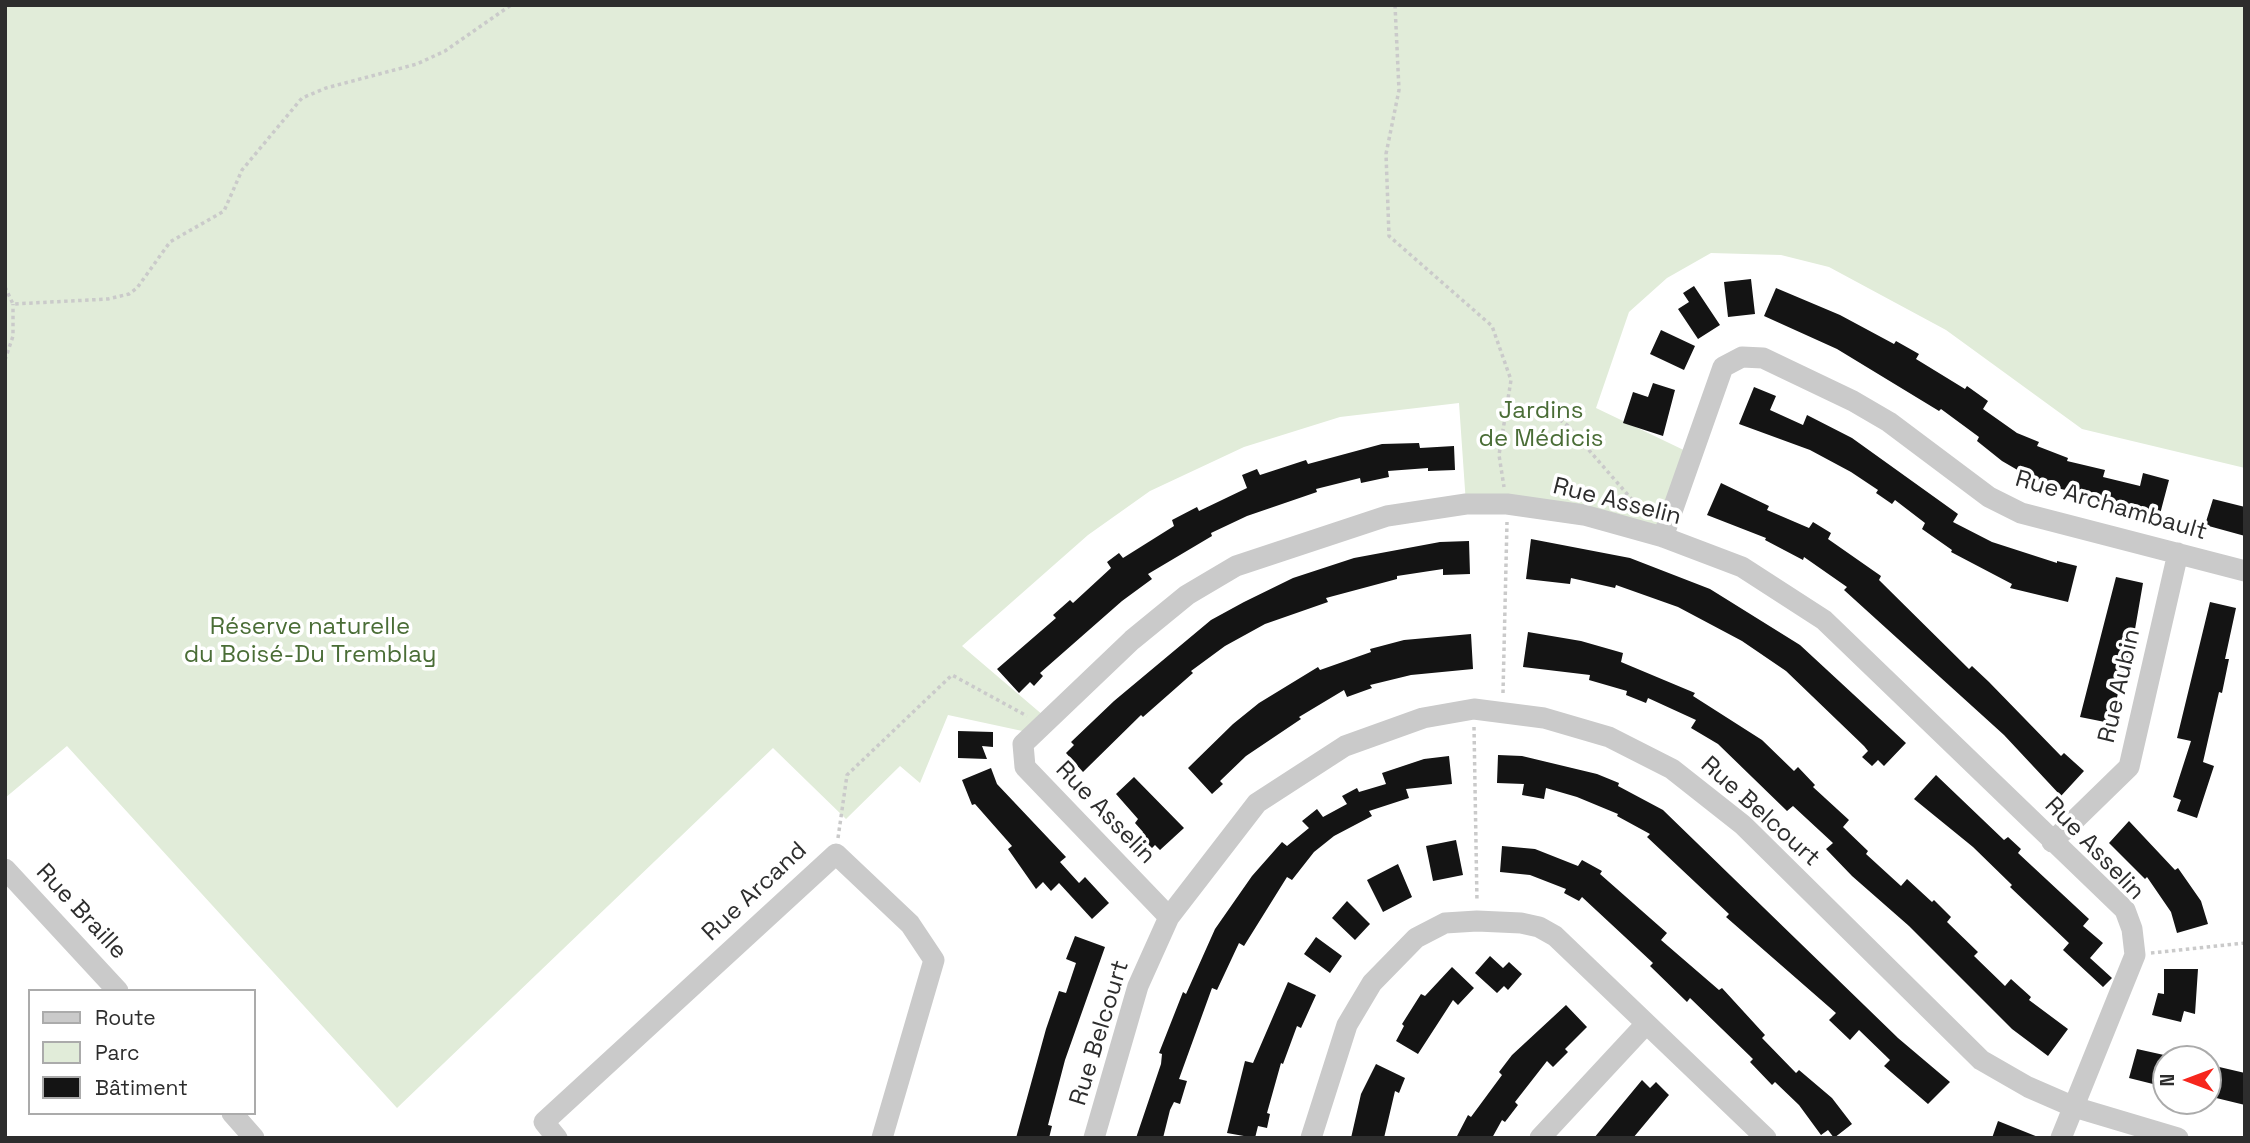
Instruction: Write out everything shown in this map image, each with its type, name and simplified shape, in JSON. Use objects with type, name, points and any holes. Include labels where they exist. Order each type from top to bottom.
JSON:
[{"type":"street","name":"Rue Archambault","points":[[1663,537],[1723,367],[1742,357],[1763,358],[1853,401],[1889,422],[1989,497],[2021,513],[2245,571]]},
{"type":"street","name":"Rue Asselin","points":[[1169,917],[1025,767],[1023,744],[1141,633],[1187,595],[1236,566],[1387,516],[1466,504],[1507,504],[1584,515],[1663,537],[1742,568],[1824,620],[2125,910],[2132,929],[2136,955]]},
{"type":"street","name":"Rue Aubin","points":[[2052,842],[2129,767],[2178,554]]},
{"type":"street","name":"Rue Belcourt","points":[[1094,1138],[1138,986],[1169,917],[1257,803],[1345,746],[1423,718],[1474,709],[1544,718],[1609,737],[1672,769],[1743,825],[1981,1060],[2028,1087],[2074,1107],[2178,1138]]},
{"type":"street","name":"Rue Arcand","points":[[557,1138],[544,1122],[836,854],[910,924],[933,960],[882,1138]]},
{"type":"street","name":"Rue Braille","points":[[5,869],[116,989]]},
{"type":"street","points":[[1311,1138],[1347,1025],[1372,983],[1416,937],[1445,923],[1477,921],[1521,922],[1547,931],[1766,1138]]},
{"type":"street","points":[[2061,1138],[2136,955]]},
{"type":"street","points":[[1540,1138],[1646,1024]]},
{"type":"street","points":[[234,1115],[254,1138]]},
{"type":"path","points":[[15,304],[108,299],[129,294],[137,288],[170,242],[224,211],[242,170],[293,105],[326,88],[416,64],[445,51],[511,5]]},
{"type":"path","points":[[1395,5],[1399,90],[1386,154],[1389,236],[1492,326],[1511,380],[1499,454],[1507,504],[1503,713]]},
{"type":"path","points":[[5,287],[15,304],[13,336],[5,360]]},
{"type":"path","points":[[1507,405],[1548,411],[1567,425],[1589,446],[1663,537]]},
{"type":"path","points":[[836,854],[848,775],[952,675],[1043,725]]},
{"type":"path","points":[[1474,709],[1477,921]]},
{"type":"path","points":[[2136,955],[2245,943]]},
{"type":"green space","name":"Réserve naturelle du Boisé-Du Tremblay","points":[[5,5],[2245,5],[2245,468],[2082,429],[1946,330],[1829,267],[1781,255],[1711,253],[1667,278],[1629,312],[1596,408],[1692,454],[1663,537],[1466,504],[1459,403],[1340,417],[1244,447],[1150,491],[1088,535],[962,646],[1044,716],[1027,732],[948,715],[920,783],[900,766],[846,819],[773,748],[397,1108],[67,746],[5,798]]},
{"type":"building","points":[[1751,279],[1755,314],[1728,317],[1724,282]]},
{"type":"building","points":[[1694,286],[1720,325],[1698,339],[1678,309],[1689,302],[1683,293]]},
{"type":"building","points":[[1776,288],[1840,315],[1919,354],[1916,359],[1965,389],[1967,386],[1988,401],[1983,409],[2017,433],[2039,442],[2037,446],[2068,458],[2067,461],[2105,470],[2103,477],[2140,486],[2143,473],[2169,480],[2160,514],[2106,503],[2107,500],[2057,488],[2033,479],[2002,461],[1977,441],[1979,437],[1941,409],[1939,411],[1837,349],[1764,316]]},
{"type":"building","points":[[1661,330],[1695,346],[1684,370],[1650,354]]},
{"type":"building","points":[[1653,383],[1675,390],[1663,436],[1623,423],[1633,392],[1648,397]]},
{"type":"building","points":[[1754,387],[1776,396],[1770,410],[1803,425],[1807,415],[1852,438],[1958,514],[1953,522],[1992,542],[2057,563],[2077,566],[2068,602],[2010,588],[2012,584],[1951,552],[1952,550],[1922,529],[1925,523],[1895,500],[1892,504],[1876,493],[1878,490],[1851,472],[1810,450],[1739,424]]},
{"type":"building","points":[[1419,443],[1420,448],[1454,446],[1455,470],[1428,471],[1428,468],[1388,471],[1389,477],[1361,483],[1360,478],[1316,489],[1317,492],[1247,516],[1211,533],[1212,536],[1148,574],[1152,579],[1122,601],[1040,673],[1043,676],[1034,686],[1030,682],[1019,693],[997,669],[1056,618],[1053,615],[1070,600],[1073,603],[1111,568],[1107,562],[1119,553],[1123,558],[1174,526],[1172,520],[1197,507],[1199,511],[1247,488],[1242,475],[1257,469],[1260,475],[1306,460],[1308,464],[1382,444]]},
{"type":"building","points":[[1721,483],[1769,506],[1767,510],[1809,528],[1813,522],[1831,533],[1828,539],[1881,576],[1879,580],[1969,669],[1972,666],[2061,756],[2064,753],[2084,771],[2061,796],[2004,735],[1844,590],[1847,587],[1804,557],[1803,560],[1765,540],[1766,538],[1707,515]]},
{"type":"building","points":[[2213,499],[2245,507],[2245,536],[2205,525]]},
{"type":"building","points":[[1531,539],[1630,558],[1710,589],[1800,645],[1906,743],[1884,766],[1878,760],[1872,766],[1862,757],[1868,751],[1864,746],[1786,671],[1742,641],[1678,607],[1616,585],[1615,588],[1571,578],[1570,584],[1526,579]]},
{"type":"building","points":[[1469,541],[1470,574],[1443,575],[1443,569],[1397,576],[1397,579],[1326,598],[1328,602],[1265,624],[1225,646],[1191,671],[1193,673],[1143,717],[1141,715],[1083,772],[1066,753],[1074,745],[1071,742],[1114,701],[1211,620],[1244,602],[1293,578],[1354,558],[1440,542]]},
{"type":"building","points":[[2116,577],[2143,583],[2134,635],[2110,723],[2080,717]]},
{"type":"building","points":[[2210,602],[2236,608],[2225,659],[2229,659],[2222,693],[2219,692],[2203,762],[2214,766],[2197,818],[2177,811],[2181,800],[2173,797],[2191,741],[2177,738]]},
{"type":"building","points":[[1528,632],[1581,641],[1623,653],[1621,662],[1695,693],[1693,696],[1762,740],[1794,771],[1798,767],[1815,785],[1813,787],[1849,820],[1843,827],[1868,851],[1866,854],[1901,886],[1907,879],[1932,902],[1934,900],[1951,917],[1947,922],[1978,952],[1974,956],[2005,986],[2011,979],[2031,997],[2029,1000],[2068,1029],[2048,1056],[2012,1029],[1909,926],[1852,876],[1826,849],[1833,843],[1793,806],[1787,811],[1718,744],[1691,728],[1696,720],[1648,698],[1646,703],[1626,695],[1627,691],[1589,680],[1590,675],[1523,667]]},
{"type":"building","points":[[1471,634],[1473,669],[1411,675],[1370,685],[1372,688],[1347,697],[1344,690],[1299,717],[1301,719],[1246,756],[1220,781],[1223,784],[1212,794],[1188,768],[1259,703],[1318,667],[1320,670],[1371,652],[1370,649],[1404,640]]},
{"type":"building","points":[[958,731],[993,732],[993,747],[982,746],[987,759],[958,758]]},
{"type":"building","points":[[1498,755],[1522,756],[1597,774],[1619,783],[1618,786],[1663,810],[1898,1038],[1950,1082],[1928,1104],[1884,1066],[1890,1060],[1859,1030],[1850,1040],[1829,1020],[1836,1013],[1726,917],[1729,914],[1647,837],[1650,834],[1617,816],[1618,814],[1577,797],[1546,788],[1544,799],[1522,795],[1524,784],[1497,783]]},
{"type":"building","points":[[1449,756],[1452,784],[1406,789],[1409,798],[1369,811],[1372,816],[1334,836],[1314,852],[1292,880],[1287,877],[1244,946],[1239,943],[1217,990],[1212,988],[1179,1079],[1187,1081],[1180,1104],[1174,1102],[1170,1110],[1163,1138],[1136,1138],[1161,1064],[1162,1054],[1159,1053],[1183,992],[1186,994],[1215,929],[1252,876],[1282,842],[1287,846],[1309,828],[1302,821],[1317,809],[1323,817],[1347,804],[1342,796],[1357,788],[1359,792],[1386,784],[1382,773],[1424,759]]},
{"type":"building","points":[[991,768],[997,784],[1066,857],[1060,862],[1079,883],[1085,877],[1109,903],[1092,919],[1059,883],[1051,891],[1043,882],[1036,889],[1008,849],[1012,846],[975,804],[972,805],[962,780]]},
{"type":"building","points":[[1936,775],[2004,840],[2008,837],[2021,849],[2018,853],[2089,919],[2083,926],[2103,943],[2090,958],[2112,978],[2103,987],[2063,950],[2069,943],[2010,887],[2012,885],[1973,847],[1914,799]]},
{"type":"building","points":[[1134,777],[1184,828],[1160,850],[1155,845],[1152,848],[1139,835],[1143,832],[1135,823],[1138,819],[1116,794]]},
{"type":"building","points":[[2129,821],[2175,870],[2178,868],[2201,901],[2208,924],[2177,933],[2171,912],[2147,877],[2145,879],[2109,843]]},
{"type":"building","points":[[1456,840],[1463,875],[1433,881],[1426,846]]},
{"type":"building","points":[[1502,846],[1535,849],[1578,866],[1582,860],[1602,871],[1600,874],[1667,933],[1661,940],[1719,990],[1722,988],[1765,1035],[1762,1038],[1796,1073],[1799,1070],[1832,1098],[1852,1124],[1834,1138],[1828,1130],[1821,1135],[1799,1105],[1775,1082],[1772,1085],[1750,1062],[1753,1059],[1690,998],[1687,1002],[1650,966],[1653,963],[1582,897],[1579,901],[1564,893],[1566,889],[1530,875],[1500,872]]},
{"type":"building","points":[[1398,864],[1412,897],[1383,912],[1367,880]]},
{"type":"building","points":[[1347,901],[1370,924],[1355,940],[1332,918]]},
{"type":"building","points":[[1075,936],[1105,947],[1065,1060],[1048,1125],[1052,1126],[1049,1138],[1016,1138],[1059,991],[1066,993],[1076,963],[1066,959]]},
{"type":"building","points":[[1316,937],[1342,956],[1330,973],[1304,954]]},
{"type":"building","points":[[1490,956],[1503,968],[1509,962],[1522,974],[1508,990],[1504,986],[1497,993],[1475,973]]},
{"type":"building","points":[[1452,967],[1474,988],[1458,1005],[1453,1000],[1418,1054],[1396,1041],[1404,1026],[1402,1024],[1421,994],[1425,996]]},
{"type":"building","points":[[2164,969],[2198,969],[2195,1014],[2184,1011],[2181,1022],[2152,1015],[2158,993],[2164,994]]},
{"type":"building","points":[[1288,982],[1316,995],[1301,1028],[1297,1026],[1283,1064],[1281,1063],[1267,1113],[1270,1114],[1267,1128],[1258,1126],[1255,1138],[1227,1133],[1245,1061],[1253,1063]]},
{"type":"building","points":[[1566,1005],[1587,1027],[1565,1049],[1568,1052],[1553,1067],[1547,1061],[1515,1102],[1518,1105],[1505,1122],[1502,1120],[1492,1138],[1456,1138],[1468,1115],[1471,1117],[1502,1075],[1499,1072],[1512,1055]]},
{"type":"building","points":[[2137,1049],[2152,1052],[2152,1084],[2129,1078]]},
{"type":"building","points":[[1376,1064],[1405,1078],[1399,1093],[1395,1091],[1384,1138],[1351,1138],[1361,1094]]},
{"type":"building","points":[[2222,1068],[2245,1073],[2245,1105],[2222,1099]]},
{"type":"building","points":[[1642,1080],[1650,1088],[1656,1082],[1669,1095],[1633,1138],[1594,1138]]},
{"type":"building","points":[[1998,1121],[2038,1137],[1992,1138]]},
{"type":"park label","name":"Jardins de Médicis","points":[[1541,425]]}]
